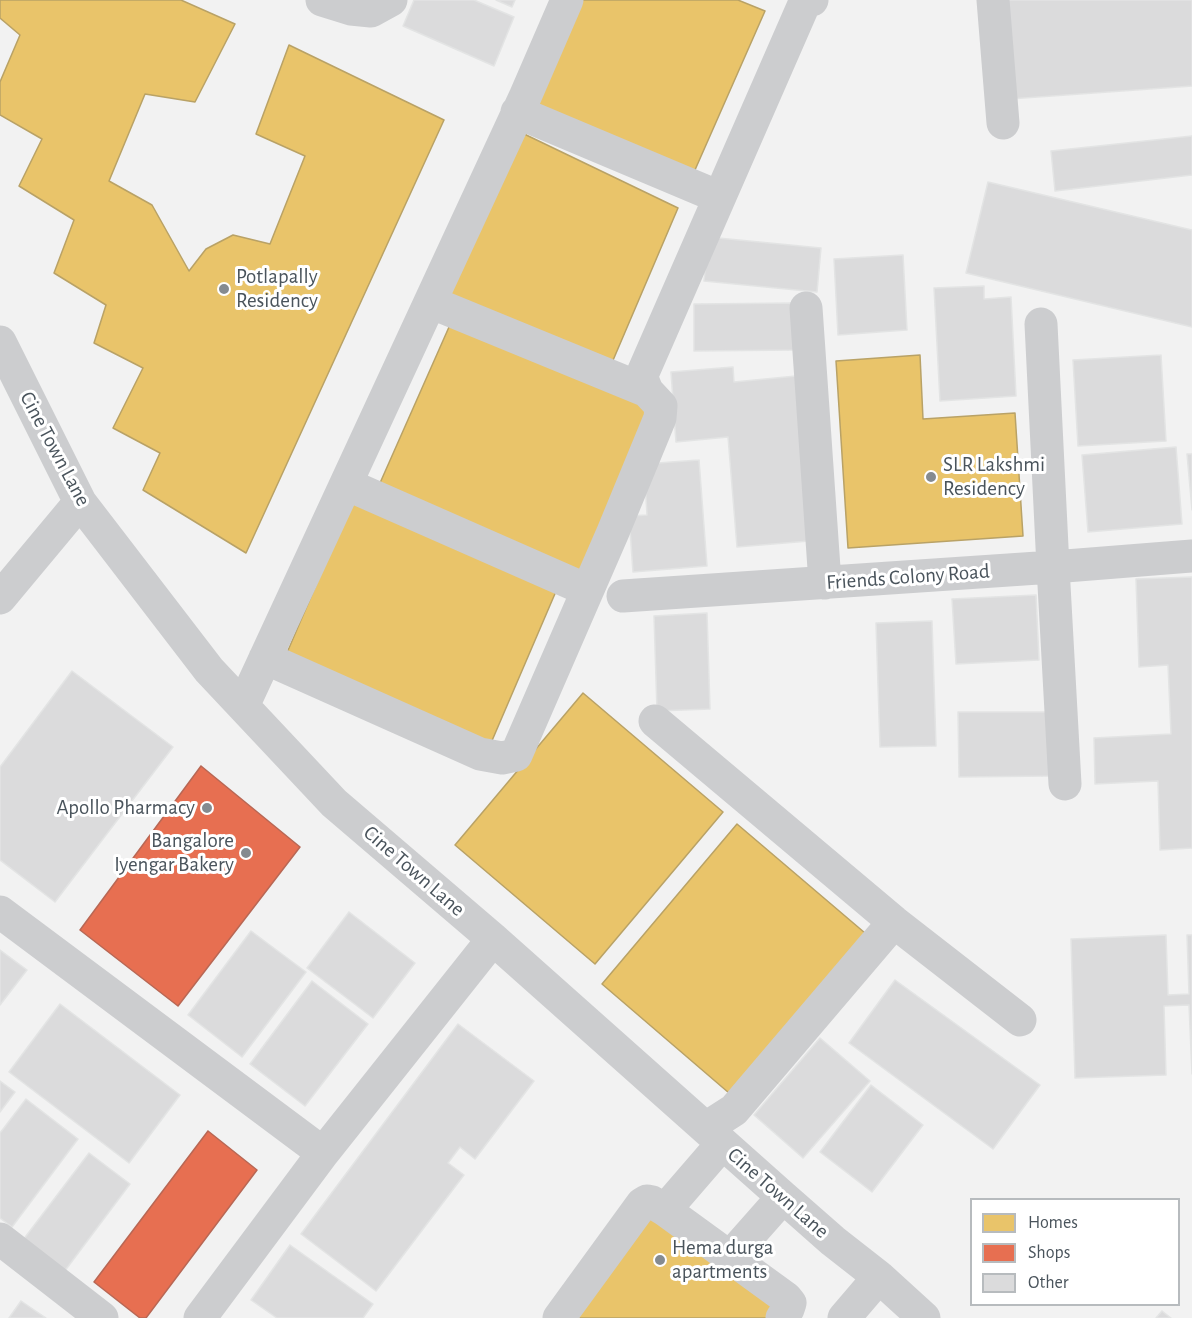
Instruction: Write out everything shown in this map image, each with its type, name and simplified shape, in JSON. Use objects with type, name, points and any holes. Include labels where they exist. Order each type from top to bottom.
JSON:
[{"type":"street","points":[[322,0],[351,9],[371,11],[391,0]]},
{"type":"street","points":[[243,706],[518,112],[567,0]]},
{"type":"street","points":[[993,0],[1003,123]]},
{"type":"street","points":[[647,391],[642,375],[806,1]]},
{"type":"street","points":[[518,112],[719,197]]},
{"type":"street","points":[[265,658],[480,754],[502,758],[516,755],[660,418],[662,406],[647,391],[430,302]]},
{"type":"street","points":[[806,308],[825,583]]},
{"type":"street","points":[[1041,324],[1065,784]]},
{"type":"street","name":"Cine Town Lane","points":[[0,342],[80,502],[209,670],[334,803],[493,939],[833,1241],[879,1277],[924,1318]]},
{"type":"street","points":[[346,484],[588,590]]},
{"type":"street","points":[[0,598],[80,502]]},
{"type":"street","name":"Friends Colony Road","points":[[623,596],[1192,556]]},
{"type":"street","points":[[656,721],[894,922],[1020,1020]]},
{"type":"street","points":[[0,912],[323,1154]]},
{"type":"street","points":[[665,1210],[734,1110],[894,922]]},
{"type":"street","points":[[200,1318],[323,1154],[493,939]]},
{"type":"street","points":[[730,1257],[783,1197]]},
{"type":"street","points":[[559,1318],[642,1204],[647,1201],[665,1210],[786,1298],[789,1303],[788,1309],[782,1318]]},
{"type":"street","points":[[0,1239],[102,1318]]},
{"type":"street","points":[[844,1318],[879,1277]]},
{"type":"building: Homes","name":"Potlapally Residency","points":[[0,0],[181,0],[235,24],[195,102],[145,94],[109,181],[152,205],[189,271],[206,249],[233,235],[270,244],[305,156],[256,134],[289,45],[444,120],[246,553],[143,490],[160,453],[113,428],[143,368],[94,343],[106,305],[54,273],[74,220],[19,186],[42,139],[0,115],[0,82],[20,35],[0,18]]},
{"type":"building: Homes","points":[[575,0],[738,0],[765,11],[691,179],[532,109]]},
{"type":"building: Homes","points":[[520,132],[678,208],[611,365],[444,296]]},
{"type":"building: Homes","points":[[453,318],[658,408],[585,573],[380,483]]},
{"type":"building: Homes","name":"SLR Lakshmi Residency","points":[[920,355],[923,419],[1015,413],[1023,536],[848,548],[836,361]]},
{"type":"building: Homes","points":[[352,501],[557,589],[491,743],[286,655]]},
{"type":"building: Homes","points":[[583,693],[723,812],[595,964],[455,845]]},
{"type":"building: Homes","points":[[737,824],[865,933],[729,1093],[602,984]]},
{"type":"building: Homes","name":"Hema durga apartments","points":[[644,1211],[780,1310],[774,1318],[565,1318]]},
{"type":"building: Shops","points":[[201,766],[300,847],[178,1006],[80,930]]},
{"type":"building: Shops","points":[[208,1131],[257,1170],[146,1318],[140,1318],[94,1282]]},
{"type":"building: Other","points":[[414,0],[474,0],[514,17],[494,66],[403,26]]},
{"type":"building: Other","points":[[496,0],[515,0],[512,7]]},
{"type":"building: Other","points":[[1003,0],[1192,0],[1192,86],[1010,99]]},
{"type":"building: Other","points":[[1192,136],[1192,175],[1055,191],[1051,151]]},
{"type":"building: Other","points":[[988,182],[1192,230],[1192,327],[966,273]]},
{"type":"building: Other","points":[[708,237],[821,248],[817,292],[704,281]]},
{"type":"building: Other","points":[[903,255],[907,330],[838,335],[834,259]]},
{"type":"building: Other","points":[[984,286],[984,299],[1011,297],[1016,396],[940,401],[934,288]]},
{"type":"building: Other","points":[[796,303],[796,350],[694,351],[694,304]]},
{"type":"building: Other","points":[[1161,355],[1166,441],[1078,446],[1073,360]]},
{"type":"building: Other","points":[[733,367],[734,382],[796,376],[809,541],[737,547],[728,437],[676,442],[671,372]]},
{"type":"building: Other","points":[[1176,447],[1182,524],[1088,532],[1082,455]]},
{"type":"building: Other","points":[[1187,454],[1192,454],[1192,510]]},
{"type":"building: Other","points":[[699,460],[707,566],[633,572],[629,516],[647,515],[644,464]]},
{"type":"building: Other","points":[[1192,577],[1192,848],[1160,850],[1158,781],[1095,784],[1094,738],[1171,734],[1168,665],[1139,667],[1136,579]]},
{"type":"building: Other","points":[[1036,595],[1039,660],[956,664],[952,599]]},
{"type":"building: Other","points":[[707,613],[710,709],[657,711],[654,616]]},
{"type":"building: Other","points":[[932,621],[936,746],[880,747],[876,623]]},
{"type":"building: Other","points":[[72,671],[173,747],[55,902],[0,860],[0,767]]},
{"type":"building: Other","points":[[958,712],[1049,712],[1049,776],[959,777]]},
{"type":"building: Other","points":[[349,912],[415,963],[373,1018],[307,968]]},
{"type":"building: Other","points":[[251,931],[306,972],[242,1057],[188,1015]]},
{"type":"building: Other","points":[[1166,935],[1168,995],[1189,994],[1187,935],[1192,935],[1192,1074],[1189,1005],[1164,1006],[1166,1075],[1075,1078],[1071,939]]},
{"type":"building: Other","points":[[0,950],[27,970],[0,1005]]},
{"type":"building: Other","points":[[895,980],[1040,1085],[993,1149],[849,1043]]},
{"type":"building: Other","points":[[312,981],[368,1024],[305,1106],[250,1064]]},
{"type":"building: Other","points":[[60,1004],[180,1095],[129,1163],[9,1072]]},
{"type":"building: Other","points":[[458,1024],[534,1081],[475,1159],[460,1147],[448,1163],[464,1175],[376,1291],[301,1234]]},
{"type":"building: Other","points":[[820,1038],[870,1081],[803,1158],[754,1115]]},
{"type":"building: Other","points":[[0,1081],[15,1092],[0,1112]]},
{"type":"building: Other","points":[[871,1085],[923,1125],[872,1192],[820,1152]]},
{"type":"building: Other","points":[[26,1099],[78,1139],[12,1227],[0,1218],[0,1133]]},
{"type":"building: Other","points":[[89,1153],[130,1184],[64,1272],[23,1240]]},
{"type":"building: Other","points":[[290,1245],[373,1304],[363,1318],[277,1318],[251,1300]]},
{"type":"building: Other","points":[[21,1301],[46,1318],[9,1318]]},
{"type":"building: Other","points":[[1162,1311],[1171,1318],[1156,1318]]},
{"type":"place","name":"Potlapally Residency","points":[[224,289]]},
{"type":"place","name":"SLR Lakshmi Residency","points":[[931,477]]},
{"type":"place","name":"Apollo Pharmacy","points":[[207,808]]},
{"type":"place","name":"Bangalore Iyengar Bakery","points":[[246,853]]},
{"type":"place","name":"Hema durga apartments","points":[[660,1260]]}]
